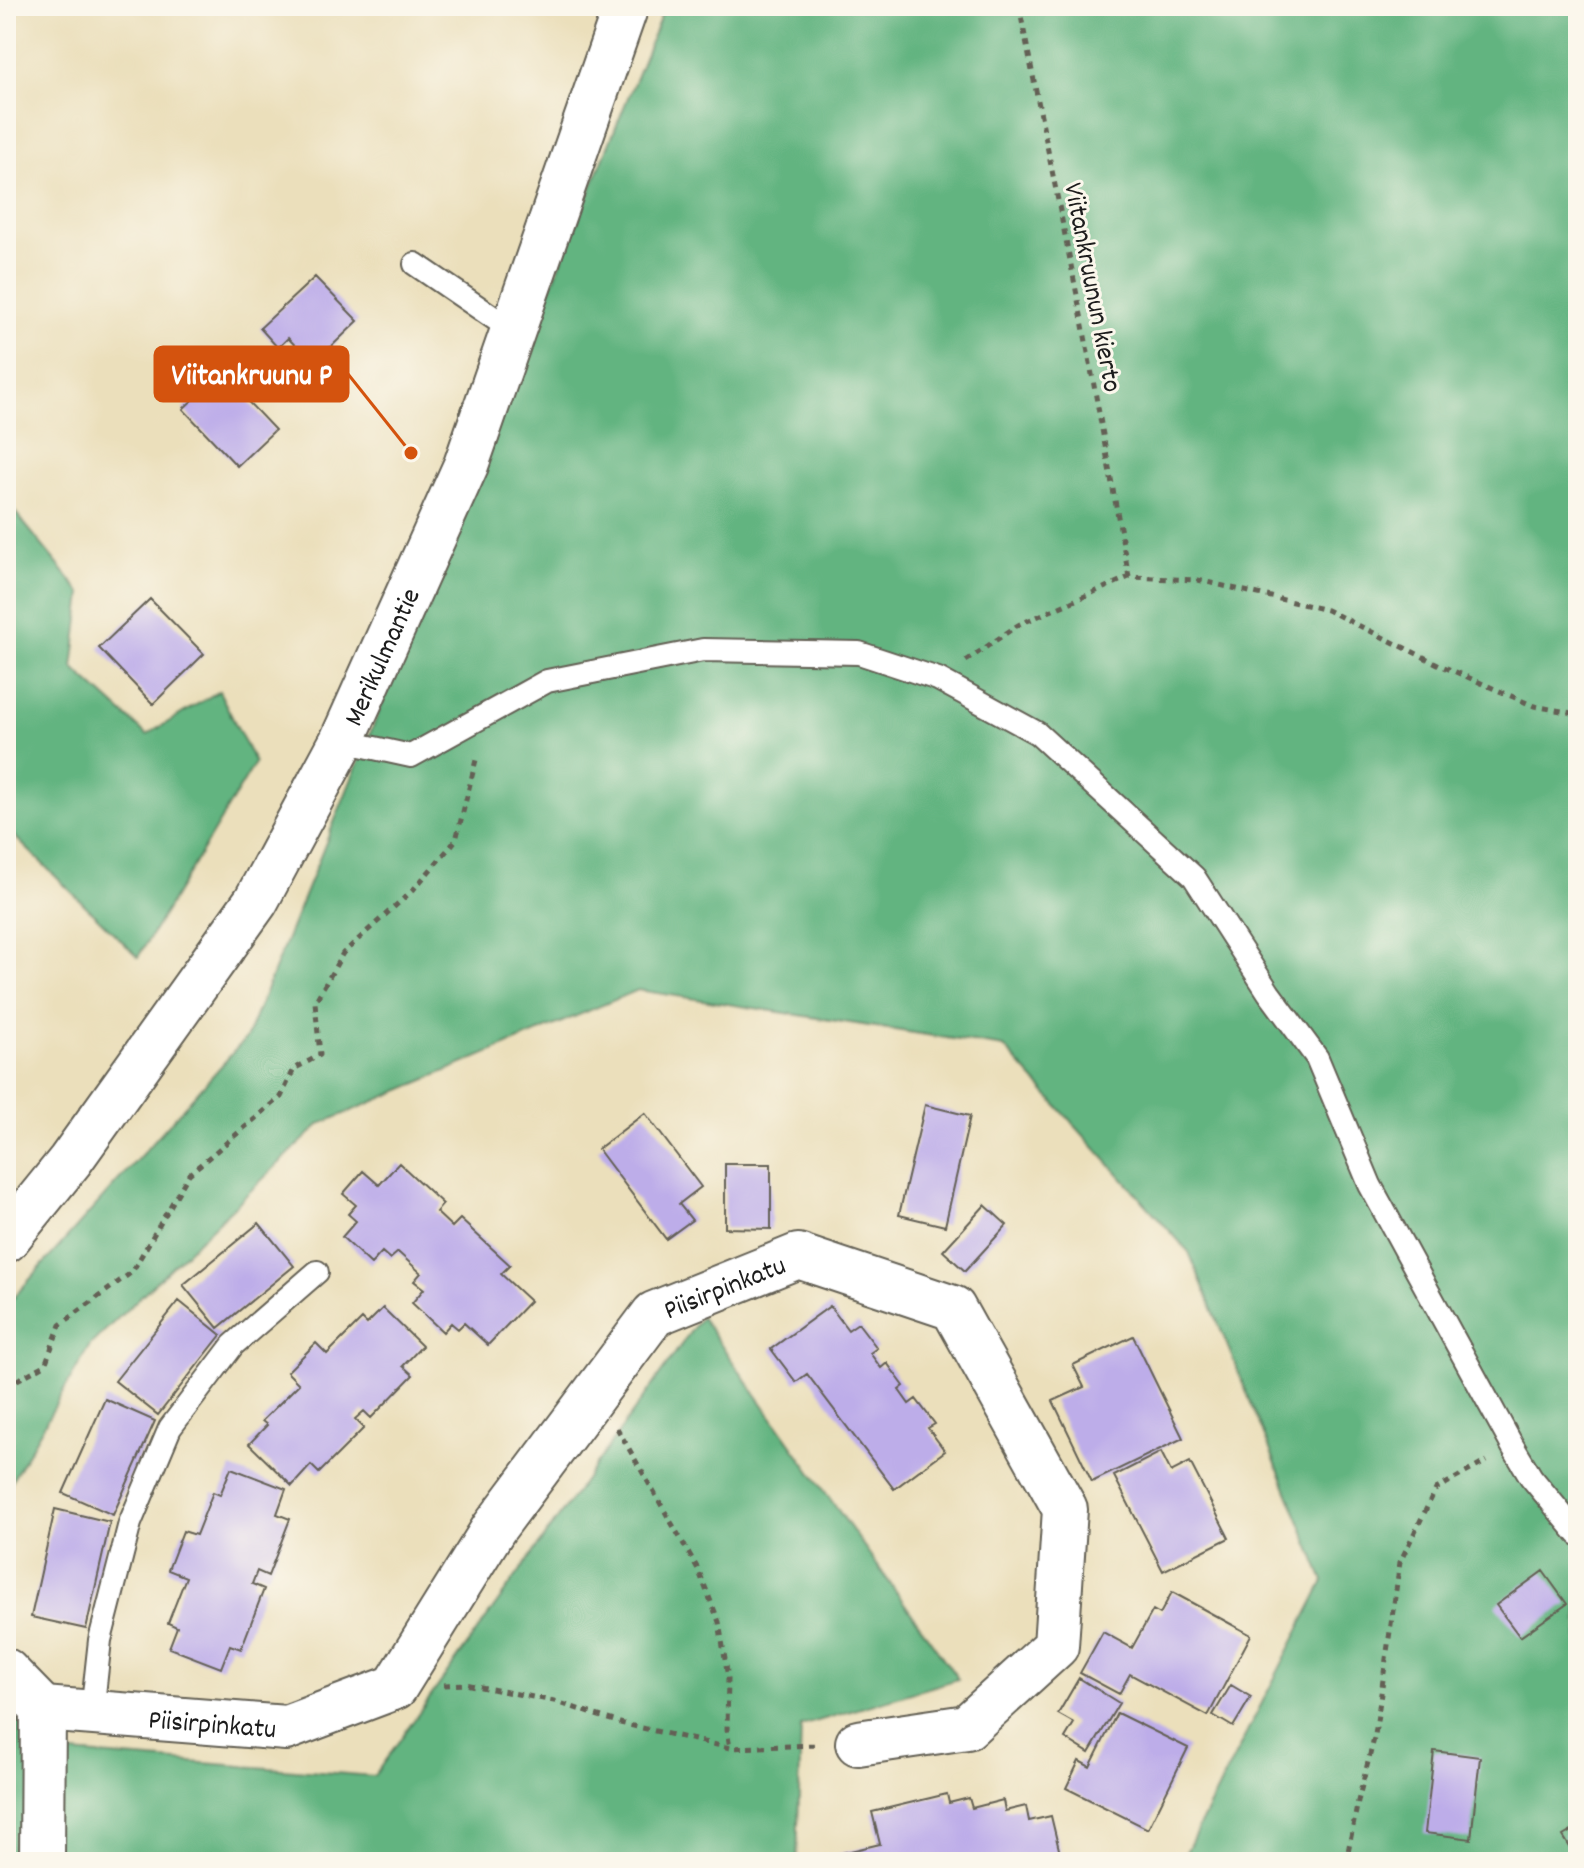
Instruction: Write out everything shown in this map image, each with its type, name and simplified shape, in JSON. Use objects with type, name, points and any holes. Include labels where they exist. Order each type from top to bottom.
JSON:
[{"type":"street","name":"Merikulmantie","points":[[6,1240],[70,1161],[256,901],[342,741],[466,465],[626,6]]},
{"type":"street","name":"Piisirpinkatu","points":[[43,1709],[286,1728],[395,1687],[494,1528],[654,1314],[798,1256],[953,1308],[1065,1509],[1056,1646],[967,1727],[858,1743]]},
{"type":"street","points":[[6,1671],[43,1709],[42,1862]]},
{"type":"lane","points":[[415,264],[513,331]]},
{"type":"lane","points":[[342,741],[411,756],[547,681],[703,650],[859,653],[938,679],[1037,733],[1194,877],[1269,993],[1317,1058],[1370,1185],[1513,1447],[1531,1477],[1578,1534]]},
{"type":"lane","points":[[92,1713],[100,1640],[130,1523],[170,1428],[233,1345],[317,1272]]},
{"type":"path","name":"Viitankruunun kierto","points":[[1019,6],[1082,320],[1129,577]]},
{"type":"path","points":[[938,679],[1018,625],[1129,577],[1198,580],[1327,610],[1442,666],[1534,706],[1578,714]]},
{"type":"path","points":[[6,1386],[45,1365],[60,1325],[132,1272],[189,1174],[281,1097],[294,1069],[320,1055],[315,1002],[343,953],[413,890],[456,840],[487,715]]},
{"type":"path","points":[[593,1395],[627,1444],[698,1569],[719,1622],[728,1678],[727,1730],[730,1748]]},
{"type":"path","points":[[1346,1862],[1375,1735],[1400,1562],[1436,1489],[1513,1447]]},
{"type":"path","points":[[395,1687],[465,1684],[554,1701],[620,1723],[730,1748],[858,1743]]},
{"type":"green space","points":[[665,6],[1578,6],[1578,1862],[1181,1862],[1324,1581],[1189,1252],[1004,1047],[638,990],[320,1124],[90,1345],[6,1491],[6,1306],[247,1037]]},
{"type":"green space","points":[[6,501],[82,594],[73,668],[147,735],[219,691],[255,763],[138,957],[6,828]]},
{"type":"green space","points":[[701,1317],[958,1679],[801,1726],[797,1862],[6,1862],[6,1711],[59,1752],[374,1776]]},
{"type":"building","points":[[315,277],[358,321],[313,364],[288,338],[278,348],[260,328]]},
{"type":"building","points":[[221,373],[275,430],[237,466],[183,409]]},
{"type":"building","points":[[150,599],[204,654],[153,704],[99,648]]},
{"type":"building","points":[[925,1105],[970,1116],[945,1226],[899,1215]]},
{"type":"building","points":[[645,1113],[701,1187],[679,1204],[692,1220],[666,1239],[598,1149]]},
{"type":"building","points":[[399,1163],[443,1204],[436,1212],[452,1227],[460,1219],[510,1265],[501,1274],[530,1301],[488,1345],[464,1323],[458,1329],[451,1323],[443,1332],[412,1303],[424,1289],[414,1281],[421,1273],[398,1252],[390,1259],[382,1252],[371,1264],[342,1237],[356,1221],[348,1214],[356,1205],[343,1194],[363,1171],[379,1185]]},
{"type":"building","points":[[725,1164],[771,1164],[771,1229],[725,1228]]},
{"type":"building","points":[[985,1205],[1007,1225],[965,1271],[943,1251]]},
{"type":"building","points":[[259,1223],[294,1266],[218,1328],[183,1285]]},
{"type":"building","points":[[179,1301],[221,1335],[158,1415],[115,1381]]},
{"type":"building","points":[[830,1306],[848,1330],[858,1323],[877,1348],[870,1353],[881,1368],[887,1363],[904,1386],[899,1390],[909,1404],[916,1399],[935,1424],[928,1428],[945,1451],[894,1489],[807,1374],[796,1382],[771,1349]]},
{"type":"building","points":[[383,1308],[422,1346],[403,1366],[413,1375],[371,1418],[364,1411],[355,1419],[364,1428],[319,1473],[311,1465],[292,1486],[249,1444],[267,1425],[262,1421],[299,1384],[287,1372],[316,1343],[327,1354],[362,1319],[367,1324]]},
{"type":"building","points":[[1133,1336],[1183,1438],[1092,1482],[1053,1401],[1084,1387],[1073,1365]]},
{"type":"building","points":[[105,1399],[155,1421],[113,1515],[63,1493]]},
{"type":"building","points":[[1161,1452],[1171,1472],[1190,1462],[1229,1538],[1163,1571],[1114,1476]]},
{"type":"building","points":[[231,1468],[286,1489],[277,1514],[290,1519],[268,1576],[257,1571],[252,1584],[264,1589],[241,1649],[230,1645],[221,1668],[169,1648],[177,1627],[168,1623],[186,1577],[168,1570],[183,1531],[196,1535],[213,1492],[220,1495]]},
{"type":"building","points":[[55,1509],[110,1522],[86,1629],[31,1617]]},
{"type":"building","points":[[1543,1571],[1567,1604],[1520,1637],[1496,1605]]},
{"type":"building","points":[[1172,1592],[1251,1635],[1208,1716],[1130,1674],[1119,1694],[1080,1673],[1103,1632],[1132,1648],[1153,1610],[1160,1614]]},
{"type":"building","points":[[1079,1678],[1119,1703],[1089,1753],[1065,1738],[1074,1723],[1058,1714]]},
{"type":"building","points":[[1231,1685],[1251,1697],[1233,1727],[1213,1715]]},
{"type":"building","points":[[1117,1713],[1188,1748],[1148,1829],[1066,1788],[1079,1761],[1090,1767]]},
{"type":"building","points":[[1434,1751],[1480,1757],[1471,1839],[1425,1833]]},
{"type":"building","points":[[947,1794],[949,1803],[969,1798],[972,1808],[1003,1800],[1005,1811],[1026,1806],[1029,1821],[1051,1816],[1062,1862],[826,1862],[825,1857],[880,1844],[872,1812]]},
{"type":"building","points":[[1578,1827],[1578,1860],[1563,1836]]},
{"type":"place","name":"Viitankruunu P","points":[[411,453]]}]
